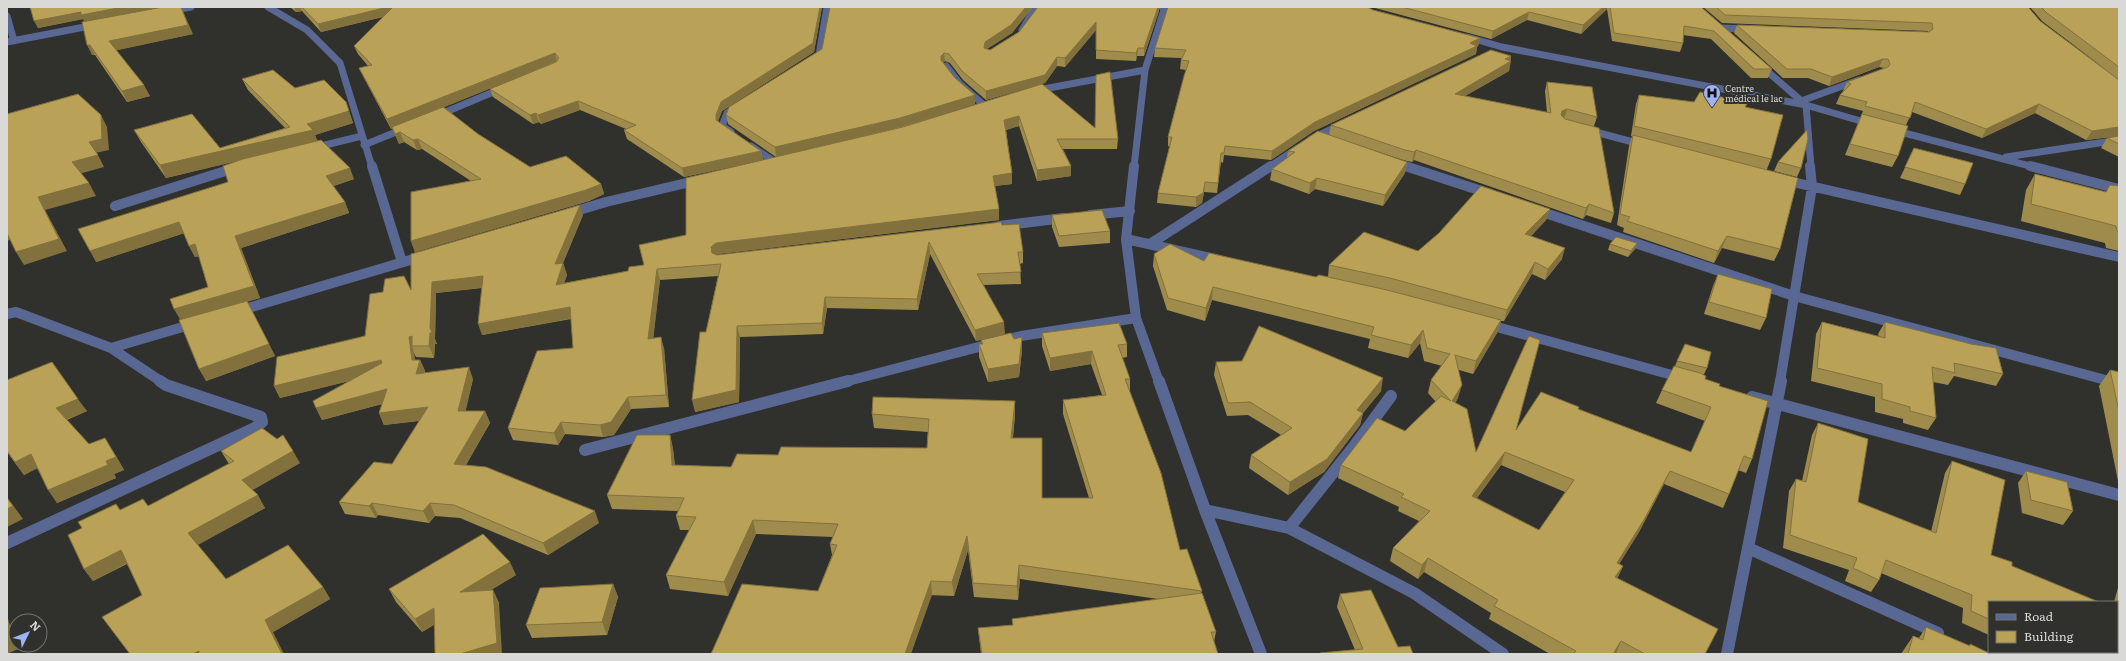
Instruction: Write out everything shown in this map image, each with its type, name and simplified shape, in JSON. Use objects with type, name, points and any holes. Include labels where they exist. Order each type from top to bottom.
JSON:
[{"type":"street","points":[[160,13],[191,7]]},
{"type":"street","points":[[268,7],[307,30],[340,63],[364,145],[402,262]]},
{"type":"street","points":[[803,66],[819,54],[827,7]]},
{"type":"street","points":[[1015,37],[1038,7]]},
{"type":"street","points":[[1162,7],[1164,10],[1144,70],[1126,239],[1136,318],[1205,510],[1261,654]]},
{"type":"street","points":[[7,16],[11,42],[106,23]]},
{"type":"street","points":[[1714,23],[1732,39]]},
{"type":"street","points":[[1720,28],[1760,30]]},
{"type":"street","points":[[1456,35],[1502,46],[1803,103],[2119,189]]},
{"type":"street","points":[[1488,53],[1502,46]]},
{"type":"street","points":[[1727,654],[1777,403],[1812,187],[1803,103],[1755,60]]},
{"type":"street","points":[[946,66],[959,83],[985,106]]},
{"type":"street","points":[[1022,94],[1036,90],[1144,70]]},
{"type":"street","points":[[1803,103],[1867,77]]},
{"type":"street","points":[[431,118],[512,84]]},
{"type":"street","points":[[745,102],[727,113],[722,126],[779,161],[760,166]]},
{"type":"street","points":[[1150,244],[1316,136],[1352,119]]},
{"type":"street","points":[[364,145],[416,124]]},
{"type":"street","points":[[1578,128],[1654,147]]},
{"type":"street","points":[[303,151],[362,136]]},
{"type":"street","points":[[1316,136],[1331,141]]},
{"type":"street","points":[[2002,158],[2119,140]]},
{"type":"street","points":[[1384,158],[1503,198]]},
{"type":"street","points":[[115,206],[245,165]]},
{"type":"street","points":[[1774,177],[2119,257]]},
{"type":"street","points":[[560,215],[606,202],[706,178]]},
{"type":"street","points":[[1526,206],[1794,296],[2119,384]]},
{"type":"street","points":[[988,228],[1130,211]]},
{"type":"street","points":[[1126,239],[1226,261]]},
{"type":"street","points":[[226,314],[432,253]]},
{"type":"street","points":[[7,314],[16,312],[111,348],[166,384],[261,417],[262,422],[255,428],[7,543]]},
{"type":"street","points":[[585,450],[1021,336],[1136,318]]},
{"type":"street","points":[[111,348],[203,321]]},
{"type":"street","points":[[1478,322],[1692,380]]},
{"type":"street","points":[[1738,393],[2119,495]]},
{"type":"street","points":[[1289,528],[1352,449],[1391,396]]},
{"type":"street","points":[[1205,510],[1289,528],[1414,594],[1503,654]]},
{"type":"street","points":[[1748,548],[1950,638]]},
{"type":"building","points":[[30,7],[123,7],[81,15],[81,12],[34,21]]},
{"type":"building","points":[[163,7],[181,7],[188,25],[109,41],[144,85],[122,91],[90,45],[87,45],[82,22]]},
{"type":"building","points":[[302,7],[388,7],[318,24]]},
{"type":"building","points":[[393,7],[820,7],[813,43],[721,102],[716,115],[716,120],[761,151],[682,168],[624,130],[636,125],[578,101],[538,115],[536,113],[530,115],[490,89],[556,62],[559,58],[555,53],[387,119],[359,68],[372,65],[354,46]]},
{"type":"building","points":[[830,7],[1026,7],[1011,25],[985,42],[984,48],[990,50],[1019,32],[1038,7],[1158,7],[1144,48],[1138,48],[1136,53],[1096,50],[1096,22],[1065,58],[1057,57],[1045,75],[986,91],[962,71],[949,54],[944,53],[941,56],[941,60],[955,78],[975,95],[900,118],[775,147],[726,115],[729,107],[822,49]]},
{"type":"building","points":[[1168,7],[1367,7],[1373,10],[1480,38],[1470,43],[1477,46],[1315,122],[1272,151],[1225,146],[1224,153],[1221,153],[1218,183],[1205,182],[1203,193],[1196,197],[1158,193],[1172,137],[1168,137],[1189,61],[1181,60],[1186,50],[1155,48]]},
{"type":"building","points":[[1402,7],[1603,7],[1583,25],[1529,12],[1493,31]]},
{"type":"building","points":[[1610,7],[1701,7],[1772,69],[1754,69],[1714,31],[1684,26],[1683,43],[1614,33]]},
{"type":"building","points":[[1716,7],[2028,7],[2040,21],[2119,80],[2119,127],[2092,131],[2039,104],[1986,129],[1915,102],[1910,118],[1865,106],[1867,102],[1840,95],[1851,84],[1847,82],[1888,67],[1890,64],[1888,59],[1883,59],[1832,77],[1811,69],[1787,69],[1737,25],[1929,32],[1933,29],[1932,23],[1725,15]]},
{"type":"building","points":[[2041,7],[2119,7],[2119,67],[2047,13]]},
{"type":"building","points":[[1491,50],[1511,56],[1505,59],[1511,61],[1455,94],[1551,113],[1547,82],[1592,87],[1597,117],[1567,109],[1562,111],[1561,115],[1565,119],[1599,128],[1614,213],[1589,204],[1586,208],[1416,150],[1414,152],[1405,150],[1331,125]]},
{"type":"building","points":[[273,70],[295,88],[324,80],[346,102],[349,111],[307,124],[313,130],[160,165],[134,130],[192,114],[220,148],[290,127],[242,79]]},
{"type":"building","points":[[1110,72],[1118,139],[1057,139],[1071,166],[1037,170],[1019,116],[1004,120],[1012,173],[993,176],[999,209],[716,243],[711,247],[712,253],[717,255],[1001,222],[1002,225],[1019,224],[1023,252],[1018,252],[1021,272],[977,274],[1004,322],[975,330],[929,242],[917,299],[825,297],[822,323],[737,326],[736,390],[692,400],[700,332],[706,332],[721,264],[657,269],[648,339],[661,337],[666,395],[628,397],[611,422],[600,425],[561,422],[554,433],[508,428],[537,351],[573,348],[570,307],[478,324],[483,276],[432,282],[430,328],[432,332],[430,333],[429,346],[412,346],[412,336],[409,337],[412,360],[420,360],[416,374],[469,367],[458,411],[485,411],[454,464],[486,467],[595,511],[543,543],[454,505],[430,503],[423,511],[372,503],[369,506],[339,502],[374,462],[392,464],[428,407],[379,413],[387,389],[316,408],[313,401],[382,363],[381,360],[274,386],[277,357],[365,336],[370,294],[383,292],[385,279],[404,276],[411,290],[411,254],[580,205],[555,264],[563,263],[556,285],[628,271],[629,267],[644,265],[639,245],[686,235],[686,178],[903,127],[1042,84],[1095,128],[1096,75]]},
{"type":"building","points":[[1700,92],[1747,103],[1745,107],[1783,115],[1771,159],[1634,126],[1639,95],[1694,102]]},
{"type":"building","points":[[78,94],[101,115],[102,139],[89,142],[98,155],[72,162],[89,183],[38,197],[59,239],[16,252],[7,233],[7,114]]},
{"type":"building","points":[[443,107],[478,134],[530,167],[566,156],[601,184],[586,190],[411,241],[411,192],[481,179],[418,139],[413,140],[400,132],[395,134],[392,127]]},
{"type":"building","points":[[1862,114],[1908,126],[1898,156],[1850,144]]},
{"type":"building","points":[[1807,130],[1808,139],[1801,168],[1778,162]]},
{"type":"building","points":[[1318,131],[1407,162],[1385,195],[1317,178],[1310,183],[1272,169],[1295,152],[1288,151]]},
{"type":"building","points":[[1633,135],[1798,178],[1780,249],[1727,236],[1718,251],[1627,221],[1630,217],[1620,214]]},
{"type":"building","points":[[2119,136],[2119,144],[2107,138]]},
{"type":"building","points":[[321,140],[350,168],[326,176],[345,202],[235,236],[254,286],[174,309],[170,299],[208,287],[195,244],[189,246],[179,222],[90,251],[78,229],[228,182],[223,166],[243,159]]},
{"type":"building","points":[[1914,148],[1973,163],[1965,184],[1905,167]]},
{"type":"building","points":[[2035,174],[2106,192],[2110,185],[2119,186],[2119,232],[2117,231],[2116,226],[2031,204]]},
{"type":"building","points":[[1481,186],[1550,209],[1525,234],[1565,248],[1548,269],[1535,262],[1507,310],[1390,278],[1329,265],[1364,232],[1418,251],[1439,233]]},
{"type":"building","points":[[1102,210],[1110,231],[1059,236],[1052,215]]},
{"type":"building","points":[[1616,237],[1637,243],[1631,251],[1610,244]]},
{"type":"building","points":[[1170,244],[1204,261],[1209,253],[1316,277],[1319,275],[1387,290],[1501,320],[1476,361],[1455,355],[1462,385],[1452,401],[1467,409],[1476,452],[1529,336],[1540,340],[1516,430],[1541,392],[1579,407],[1578,409],[1691,452],[1711,407],[1662,390],[1674,366],[1700,373],[1706,376],[1705,379],[1720,384],[1719,386],[1768,401],[1752,459],[1744,456],[1729,494],[1670,471],[1645,518],[1617,563],[1623,566],[1615,577],[1718,629],[1705,654],[1645,654],[1621,641],[1613,654],[1573,654],[1576,651],[1494,606],[1498,600],[1428,558],[1422,565],[1393,548],[1430,511],[1401,497],[1404,494],[1341,465],[1377,418],[1405,431],[1441,396],[1451,401],[1431,380],[1450,354],[1427,348],[1423,330],[1411,345],[1371,335],[1374,327],[1213,287],[1206,308],[1168,298],[1154,254]],"holes":[[[1505,452],[1574,480],[1539,530],[1472,496]]]},
{"type":"building","points":[[1718,274],[1772,289],[1766,318],[1709,302]]},
{"type":"building","points":[[247,301],[269,344],[199,369],[179,320]]},
{"type":"building","points":[[1822,322],[1885,338],[1885,322],[1971,344],[1996,348],[2003,374],[1954,363],[1955,373],[1932,367],[1936,418],[1910,411],[1910,407],[1882,399],[1882,384],[1817,368]]},
{"type":"building","points":[[1119,323],[1127,344],[1118,345],[1130,379],[1125,379],[1161,473],[1180,550],[1187,549],[1202,591],[1019,565],[1017,586],[973,583],[967,536],[952,582],[931,581],[905,654],[711,654],[742,584],[818,591],[837,545],[830,544],[838,524],[753,520],[724,582],[666,575],[696,517],[676,516],[684,498],[607,495],[637,435],[670,435],[672,465],[731,467],[737,454],[778,455],[781,447],[927,448],[929,419],[872,414],[873,397],[1015,401],[1011,438],[1042,438],[1042,498],[1093,498],[1063,400],[1106,395],[1092,351],[1050,358],[1042,333]]},
{"type":"building","points":[[1259,326],[1383,378],[1357,410],[1363,413],[1327,459],[1290,482],[1251,455],[1292,428],[1250,402],[1228,403],[1216,362],[1242,361]]},
{"type":"building","points":[[1011,333],[1014,339],[1022,337],[1019,364],[988,369],[979,344],[983,344],[981,340]]},
{"type":"building","points":[[1685,344],[1711,352],[1707,368],[1677,361]]},
{"type":"building","points":[[52,362],[78,399],[56,408],[89,444],[105,438],[116,457],[106,461],[108,465],[48,490],[31,454],[15,462],[7,451],[7,380]]},
{"type":"building","points":[[2110,370],[2119,372],[2119,411]]},
{"type":"building","points":[[1818,423],[1868,439],[1858,502],[1936,533],[1952,461],[2005,480],[1991,555],[2012,562],[2012,566],[2097,601],[1988,601],[1988,619],[1971,611],[1972,595],[1886,560],[1879,580],[1853,568],[1857,558],[1790,535],[1796,479],[1806,482]]},
{"type":"building","points":[[262,428],[277,439],[283,435],[293,451],[242,480],[258,495],[188,533],[226,579],[288,545],[323,587],[265,620],[282,654],[199,654],[199,651],[193,654],[130,654],[102,617],[142,595],[121,550],[84,569],[68,535],[82,528],[78,522],[116,504],[120,510],[143,499],[148,506],[234,461],[221,451]]},
{"type":"building","points":[[2026,471],[2067,482],[2073,511],[2031,500]]},
{"type":"building","points":[[7,498],[13,506],[7,509]]},
{"type":"building","points":[[483,534],[510,562],[460,592],[493,590],[497,643],[460,654],[435,654],[434,608],[415,619],[389,589]]},
{"type":"building","points":[[613,584],[602,622],[526,625],[540,588]]},
{"type":"building","points":[[1371,590],[1398,647],[1410,646],[1413,654],[1321,654],[1320,653],[1363,649],[1340,594]]},
{"type":"building","points":[[1202,593],[1216,632],[1211,632],[1218,654],[982,654],[978,628],[1013,625],[1012,619]]},
{"type":"building","points":[[2119,606],[2119,654],[2115,654],[2112,653],[2118,653]]},
{"type":"building","points":[[1926,627],[1991,654],[1908,654],[1913,636],[1923,640]]},
{"type":"building","points":[[2068,653],[2084,653],[2084,654]]},
{"type":"place","name":"Centre médical le lac","points":[[1712,108]]}]
